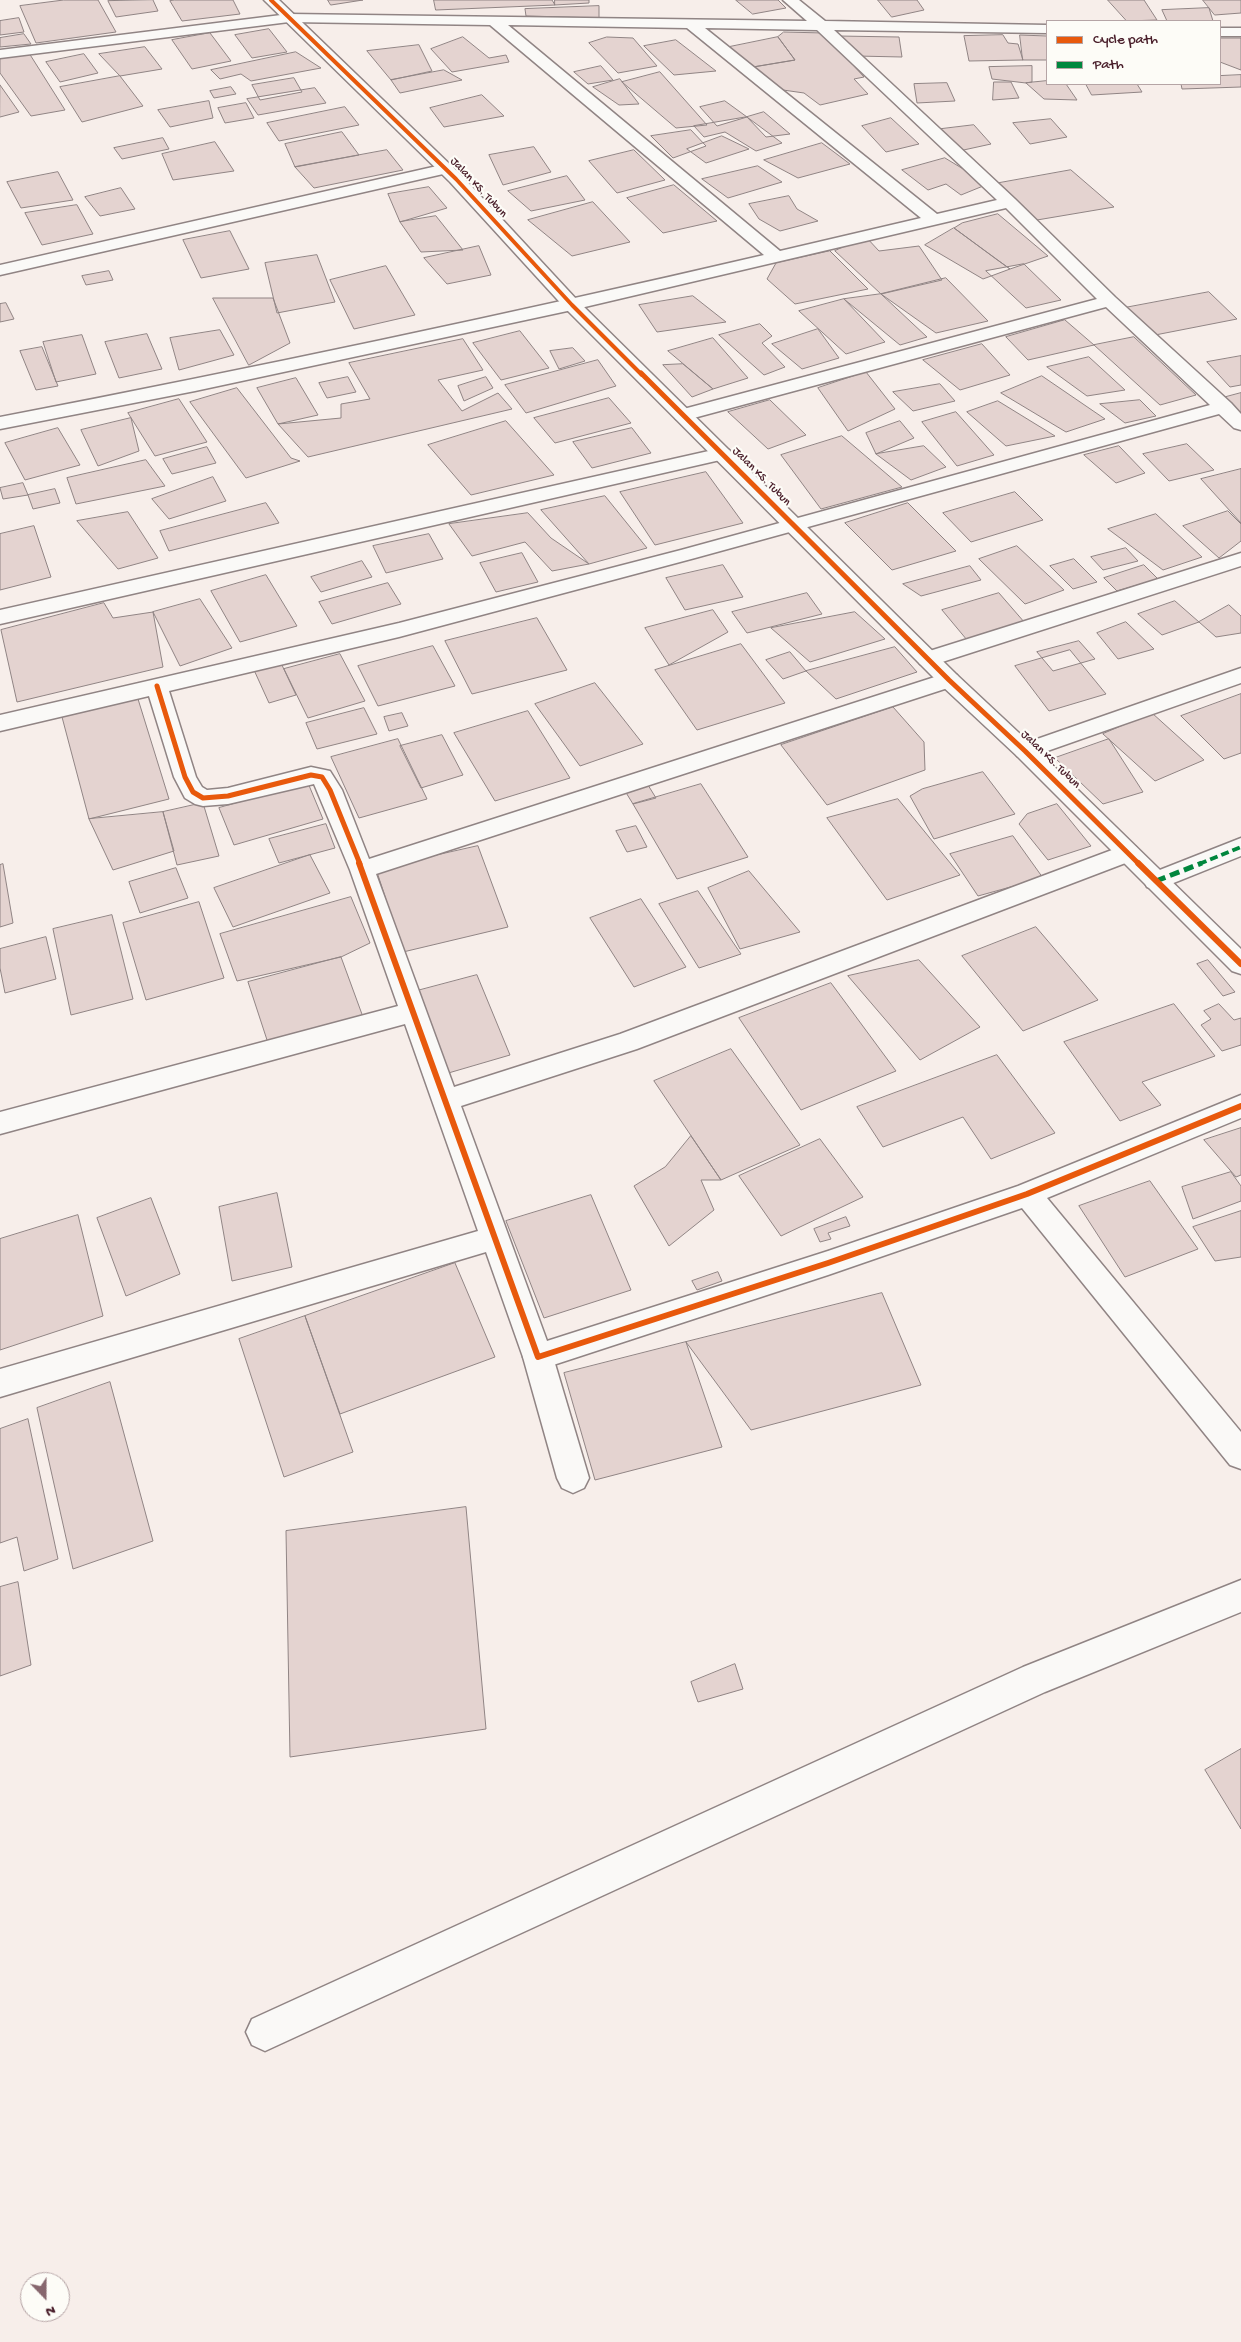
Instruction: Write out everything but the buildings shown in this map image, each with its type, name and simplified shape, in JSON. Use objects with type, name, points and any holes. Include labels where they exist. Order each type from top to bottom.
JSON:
[{"type":"street","name":"Jalan KS. Tubun","points":[[271,0],[446,169],[572,305],[792,524],[949,680],[1025,751],[1241,964]]},
{"type":"street","points":[[790,0],[819,24],[1009,202],[1109,301],[1241,424]]},
{"type":"street","points":[[0,54],[289,18],[819,24],[1046,30]]},
{"type":"street","points":[[494,21],[778,258]]},
{"type":"street","points":[[691,24],[746,71],[870,167],[934,220]]},
{"type":"street","points":[[1221,32],[1241,32]]},
{"type":"street","points":[[0,270],[446,169]]},
{"type":"street","points":[[0,423],[195,385],[572,305],[778,258],[1009,202]]},
{"type":"street","points":[[683,415],[1109,301]]},
{"type":"street","points":[[0,722],[399,630],[688,554],[1224,407]]},
{"type":"street","points":[[0,617],[722,454]]},
{"type":"street","points":[[928,659],[1241,559]]},
{"type":"street","points":[[1025,751],[1241,675]]},
{"type":"street","points":[[362,870],[949,680]]},
{"type":"street","points":[[156,686],[185,776],[193,792],[203,798],[228,796],[311,775],[322,777],[330,790],[362,870],[538,1357],[573,1478]]},
{"type":"street","points":[[1156,881],[1241,847]]},
{"type":"street","points":[[444,1101],[628,1042],[1128,853]]},
{"type":"street","points":[[0,1123],[412,1012]]},
{"type":"street","points":[[538,1357],[828,1263],[1027,1194],[1241,1106]]},
{"type":"street","points":[[1027,1194],[1241,1455]]},
{"type":"street","points":[[0,1383],[494,1238]]},
{"type":"street","points":[[265,2032],[1034,1679],[1241,1596]]},
{"type":"marked path","points":[[1156,881],[1241,847]]},
{"type":"cycle path","points":[[271,0],[456,179],[572,305],[949,680],[1025,751],[1241,964]]},
{"type":"cycle path","points":[[157,686],[185,777],[193,792],[203,798],[228,796],[311,775],[322,777],[330,790],[362,870],[538,1357],[828,1263],[1027,1194],[1241,1106]]}]
